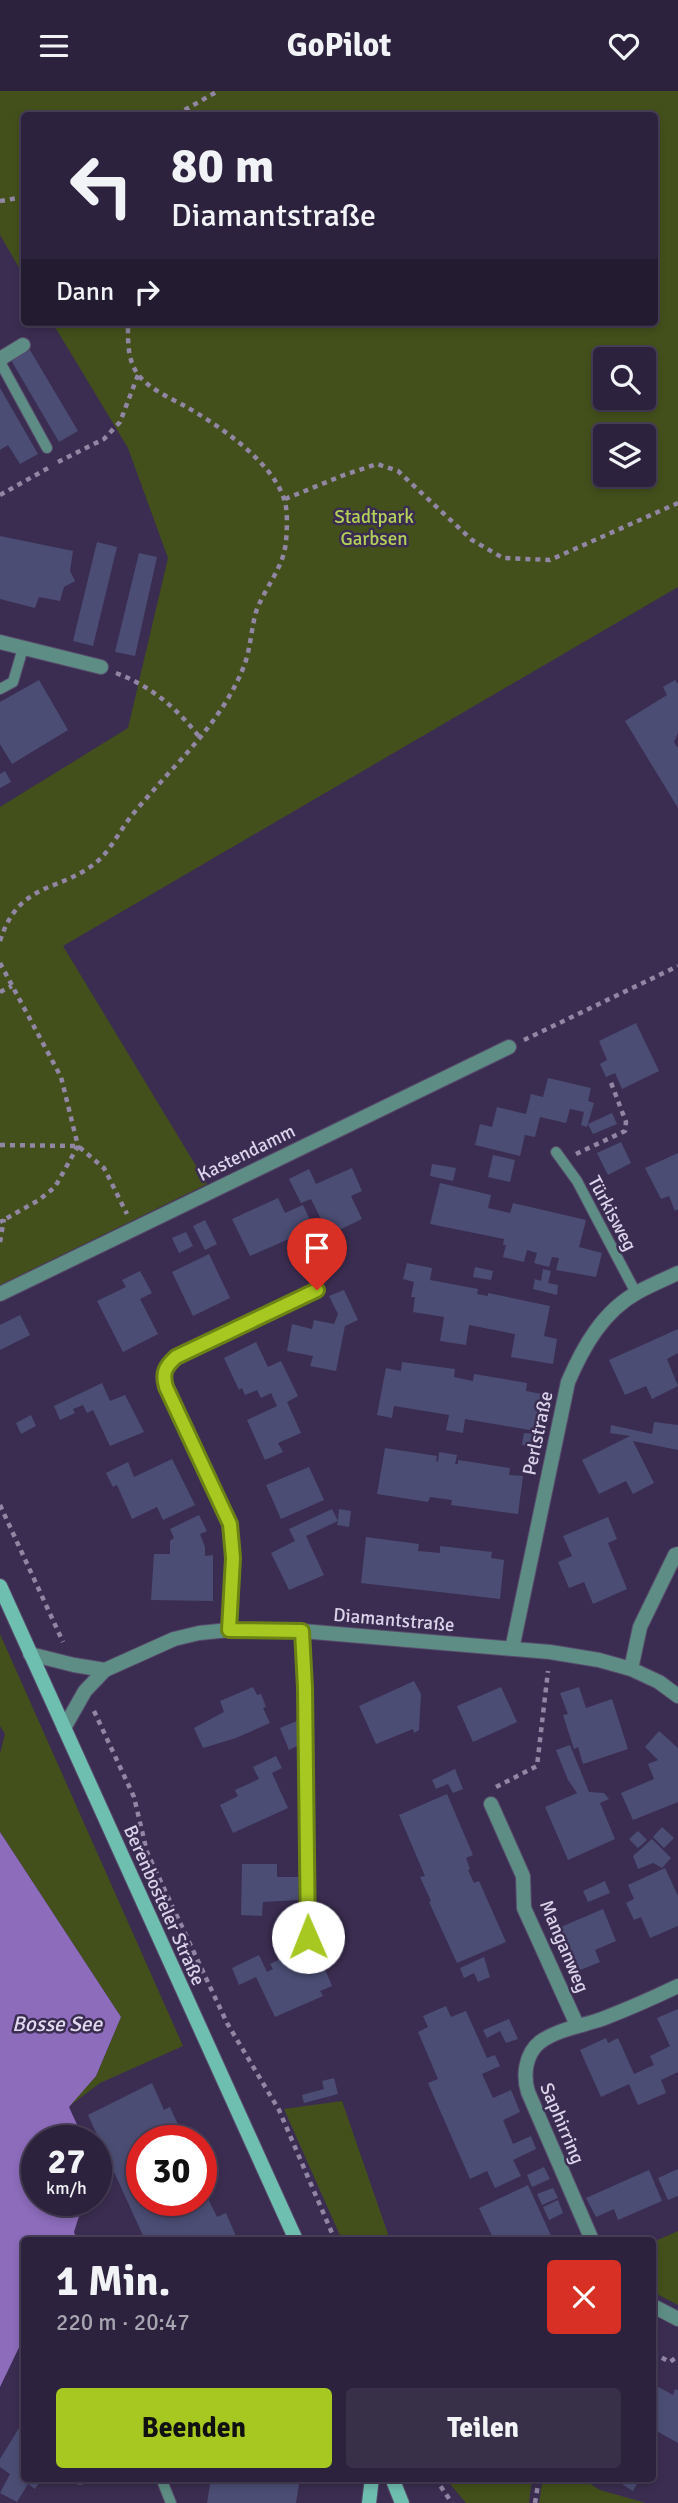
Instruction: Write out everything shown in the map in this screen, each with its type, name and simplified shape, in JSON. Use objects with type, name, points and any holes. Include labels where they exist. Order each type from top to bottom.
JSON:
[{"type":"street","points":[[0,361],[23,345]]},
{"type":"street","points":[[0,642],[101,667]]},
{"type":"street","name":"Kastendamm","points":[[0,1294],[509,1047]]},
{"type":"street","name":"Perlstraße","points":[[512,1649],[568,1382],[582,1349],[608,1314],[636,1293],[678,1273]]},
{"type":"street","points":[[229,1630],[233,1558],[230,1524],[166,1387],[163,1375],[167,1365],[176,1357],[317,1290]]},
{"type":"street","points":[[631,1669],[640,1627],[678,1554]]},
{"type":"street","name":"Berenbosteler Straße","points":[[0,1586],[295,2237]]},
{"type":"street","name":"Diamantstraße","points":[[64,1728],[85,1691],[105,1670],[174,1639],[229,1630],[302,1631],[550,1652],[599,1660],[631,1669],[659,1682],[678,1696]]},
{"type":"street","points":[[302,1631],[308,1937]]},
{"type":"street","points":[[30,1654],[105,1670]]},
{"type":"street","name":"Manganweg","points":[[491,1804],[523,1876],[524,1908],[577,2025]]},
{"type":"street","name":"Saphirring","points":[[591,2237],[524,2080],[526,2065],[540,2043],[577,2025],[600,2020],[678,1986]]},
{"type":"street","points":[[656,2308],[678,2319]]},
{"type":"street","points":[[369,2503],[372,2482]]},
{"type":"street","points":[[394,2482],[402,2503]]},
{"type":"lane","points":[[0,361],[47,448]]},
{"type":"lane","points":[[0,689],[13,682],[23,648]]},
{"type":"lane","name":"Türkisweg","points":[[559,1156],[577,1181],[636,1293]]},
{"type":"lane","points":[[162,2482],[171,2503]]},
{"type":"path","points":[[181,112],[218,91]]},
{"type":"path","points":[[0,201],[21,198]]},
{"type":"path","points":[[0,941],[4,928],[25,899],[47,886],[82,873],[102,856],[132,814],[223,708],[244,665],[258,608],[278,569],[286,542],[285,499],[269,472],[235,439],[138,375],[130,359],[128,326]]},
{"type":"path","points":[[0,495],[104,439],[120,422],[138,375]]},
{"type":"path","points":[[285,499],[377,464],[398,471],[472,540],[503,558],[550,560],[678,503]]},
{"type":"path","points":[[101,667],[141,684],[184,717],[200,738]]},
{"type":"path","points":[[0,963],[61,1077],[78,1146],[104,1168],[134,1227]]},
{"type":"path","points":[[509,1047],[678,966]]},
{"type":"path","points":[[0,992],[12,986]]},
{"type":"path","points":[[559,1156],[625,1131],[626,1122],[610,1080]]},
{"type":"path","points":[[0,1145],[78,1146]]},
{"type":"path","points":[[0,1242],[2,1221],[55,1187],[78,1146]]},
{"type":"path","points":[[0,1505],[74,1665]]},
{"type":"path","points":[[491,1804],[496,1786],[537,1766],[550,1652]]},
{"type":"path","points":[[85,1691],[134,1797],[147,1852],[227,2023],[279,2110],[334,2237]]},
{"type":"path","points":[[656,2355],[670,2362],[678,2356]]},
{"type":"path","points":[[438,2482],[452,2503]]},
{"type":"path","points":[[535,2503],[538,2482]]},
{"type":"green space","name":"Stadtpark Garbsen","points":[[0,91],[678,91],[678,587],[63,946],[207,1184],[0,1285],[0,807],[128,728],[168,558],[128,448],[54,326],[658,326],[658,112],[21,112],[21,271],[0,235]]},
{"type":"green space","points":[[0,1634],[183,2046],[100,2083],[68,2107],[96,2076],[121,2017],[0,1832],[0,1754],[5,1734],[0,1726]]},
{"type":"green space","points":[[342,2101],[389,2237],[341,2237],[284,2109]]},
{"type":"green space","points":[[678,2231],[678,2305],[656,2294],[656,2241]]},
{"type":"green space","points":[[448,2482],[532,2482],[529,2503],[466,2503]]},
{"type":"green space","points":[[542,2482],[587,2482],[600,2490],[646,2503],[539,2503]]},
{"type":"water","name":"Bosse See","points":[[0,1832],[121,2017],[96,2076],[69,2107],[77,2125],[21,2125],[21,2216],[79,2216],[74,2232],[76,2237],[21,2237],[21,2343],[0,2387]]},
{"type":"building","points":[[30,350],[78,431],[59,442],[11,360]]},
{"type":"building","points":[[0,388],[38,454],[20,464],[8,445],[0,450]]},
{"type":"building","points":[[0,536],[73,551],[70,571],[75,581],[64,587],[60,601],[39,597],[35,608],[0,599]]},
{"type":"building","points":[[97,542],[117,547],[93,646],[73,641]]},
{"type":"building","points":[[139,553],[157,557],[135,656],[115,652]]},
{"type":"building","points":[[39,680],[68,730],[12,764],[0,744],[0,702]]},
{"type":"building","points":[[675,680],[678,684],[678,733],[674,742],[678,748],[678,808],[625,721],[667,695],[663,687]]},
{"type":"building","points":[[5,771],[11,782],[0,788],[0,774]]},
{"type":"building","points":[[636,1023],[659,1071],[622,1089],[615,1073],[606,1077],[600,1064],[607,1060],[599,1041]]},
{"type":"building","points":[[548,1078],[591,1088],[588,1101],[594,1103],[587,1127],[581,1125],[584,1112],[570,1109],[566,1123],[540,1117],[535,1137],[525,1135],[520,1156],[475,1145],[480,1124],[492,1127],[497,1107],[526,1114],[531,1094],[543,1097]]},
{"type":"building","points":[[612,1113],[617,1124],[593,1134],[588,1124]]},
{"type":"building","points":[[621,1142],[631,1163],[608,1175],[597,1153]]},
{"type":"building","points":[[678,1153],[678,1209],[675,1211],[669,1196],[661,1199],[645,1168]]},
{"type":"building","points":[[493,1155],[515,1160],[510,1182],[488,1177]]},
{"type":"building","points":[[432,1164],[456,1168],[453,1181],[430,1176]]},
{"type":"building","points":[[352,1168],[362,1191],[351,1196],[362,1219],[329,1235],[311,1199],[301,1203],[289,1179],[309,1169],[316,1184]]},
{"type":"building","points":[[440,1183],[491,1195],[488,1208],[510,1213],[513,1203],[586,1220],[579,1247],[602,1253],[596,1277],[556,1270],[559,1258],[552,1257],[549,1267],[534,1263],[537,1253],[527,1250],[524,1262],[503,1257],[506,1245],[503,1245],[504,1239],[430,1224]]},
{"type":"building","points":[[278,1198],[285,1213],[303,1205],[314,1228],[250,1256],[232,1219]]},
{"type":"building","points":[[205,1220],[217,1244],[205,1250],[193,1226]]},
{"type":"building","points":[[186,1232],[193,1246],[179,1253],[172,1238]]},
{"type":"building","points":[[209,1254],[230,1298],[193,1316],[172,1272]]},
{"type":"building","points":[[407,1263],[432,1268],[430,1280],[478,1289],[477,1294],[488,1296],[488,1293],[550,1306],[544,1336],[557,1339],[553,1364],[511,1357],[515,1334],[469,1325],[466,1345],[440,1341],[444,1317],[413,1312],[415,1297],[411,1297],[414,1282],[403,1279]]},
{"type":"building","points":[[475,1267],[493,1271],[491,1280],[473,1277]]},
{"type":"building","points":[[543,1269],[551,1271],[548,1283],[558,1285],[557,1295],[533,1289],[535,1279],[541,1281]]},
{"type":"building","points":[[140,1271],[152,1293],[140,1299],[158,1334],[123,1352],[97,1301],[126,1287],[122,1280]]},
{"type":"building","points":[[344,1290],[358,1320],[345,1326],[336,1371],[310,1366],[313,1356],[287,1351],[292,1324],[312,1329],[314,1320],[334,1324],[338,1314],[329,1296]]},
{"type":"building","points":[[20,1315],[30,1335],[0,1350],[0,1325]]},
{"type":"building","points":[[678,1329],[678,1353],[667,1359],[678,1386],[652,1399],[646,1386],[625,1395],[609,1360]]},
{"type":"building","points":[[256,1342],[268,1367],[281,1361],[298,1396],[287,1402],[301,1433],[278,1443],[283,1452],[265,1460],[247,1420],[277,1406],[271,1393],[261,1398],[257,1390],[245,1395],[242,1388],[239,1390],[224,1358]]},
{"type":"building","points":[[402,1362],[455,1369],[454,1377],[473,1381],[474,1374],[527,1383],[526,1391],[542,1394],[535,1431],[465,1419],[463,1433],[446,1430],[449,1415],[394,1406],[392,1418],[377,1415],[386,1368],[401,1371]]},
{"type":"building","points":[[102,1383],[110,1401],[125,1395],[144,1432],[110,1446],[93,1410],[87,1413],[83,1405],[73,1409],[75,1413],[60,1420],[54,1406]]},
{"type":"building","points":[[31,1415],[36,1426],[21,1434],[16,1423]]},
{"type":"building","points":[[654,1422],[678,1425],[678,1450],[633,1441],[654,1483],[633,1494],[626,1481],[599,1494],[582,1460],[630,1436],[610,1433],[611,1425],[652,1434]]},
{"type":"building","points":[[524,1433],[534,1434],[532,1446],[522,1445]]},
{"type":"building","points":[[385,1448],[437,1456],[438,1462],[439,1452],[457,1455],[455,1464],[458,1464],[458,1460],[510,1468],[509,1475],[523,1476],[518,1514],[451,1505],[452,1500],[430,1497],[428,1502],[377,1494]]},
{"type":"building","points":[[172,1459],[195,1505],[163,1520],[157,1507],[132,1519],[117,1485],[113,1487],[106,1473],[128,1462],[134,1477]]},
{"type":"building","points":[[309,1467],[324,1500],[281,1519],[266,1485]]},
{"type":"building","points":[[332,1509],[338,1521],[306,1536],[324,1575],[289,1590],[271,1553],[295,1541],[289,1529]]},
{"type":"building","points":[[339,1509],[351,1511],[349,1527],[337,1525]]},
{"type":"building","points":[[199,1515],[207,1531],[200,1534],[205,1556],[213,1555],[213,1601],[151,1600],[154,1554],[170,1554],[170,1541],[174,1538],[170,1529]]},
{"type":"building","points":[[608,1517],[617,1539],[608,1543],[627,1589],[593,1604],[584,1582],[569,1588],[558,1562],[572,1556],[563,1536]]},
{"type":"building","points":[[366,1537],[419,1544],[418,1551],[440,1553],[440,1546],[492,1552],[491,1558],[504,1560],[500,1599],[361,1583]]},
{"type":"building","points":[[414,1681],[421,1694],[419,1730],[414,1733],[413,1729],[376,1744],[359,1706]]},
{"type":"building","points":[[253,1687],[257,1695],[261,1694],[266,1707],[263,1708],[270,1723],[236,1738],[203,1748],[194,1728],[224,1712],[220,1701]]},
{"type":"building","points":[[501,1687],[517,1722],[473,1742],[457,1706]]},
{"type":"building","points":[[579,1687],[586,1708],[612,1699],[628,1749],[583,1764],[578,1747],[574,1749],[563,1715],[568,1714],[560,1693]]},
{"type":"building","points":[[299,1720],[299,1745],[289,1750],[280,1728]]},
{"type":"building","points":[[659,1731],[678,1748],[678,1802],[633,1820],[621,1793],[654,1779],[648,1764],[658,1760],[645,1747]]},
{"type":"building","points":[[570,1745],[589,1792],[604,1793],[609,1799],[600,1803],[615,1839],[568,1860],[545,1807],[577,1793],[568,1780],[556,1750]]},
{"type":"building","points":[[276,1756],[282,1768],[272,1773],[288,1808],[233,1833],[220,1805],[238,1796],[235,1790],[259,1779],[253,1767]]},
{"type":"building","points":[[455,1769],[463,1789],[453,1793],[448,1784],[436,1789],[432,1780]]},
{"type":"building","points":[[447,1794],[473,1855],[466,1858],[470,1869],[468,1870],[474,1883],[479,1881],[506,1942],[457,1963],[429,1902],[431,1901],[420,1877],[425,1876],[399,1815]]},
{"type":"building","points":[[662,1827],[674,1838],[664,1848],[653,1837]]},
{"type":"building","points":[[638,1831],[647,1840],[638,1848],[629,1839]]},
{"type":"building","points":[[652,1839],[671,1858],[662,1868],[653,1863],[638,1869],[633,1856]]},
{"type":"building","points":[[242,1864],[277,1864],[277,1877],[298,1877],[298,1900],[263,1902],[262,1916],[241,1915]]},
{"type":"building","points":[[665,1868],[678,1896],[678,1926],[650,1938],[641,1917],[634,1920],[626,1903],[634,1899],[628,1885]]},
{"type":"building","points":[[605,1881],[610,1893],[588,1902],[583,1891]]},
{"type":"building","points":[[603,1909],[616,1941],[595,1950],[600,1962],[573,1973],[554,1930]]},
{"type":"building","points":[[259,1955],[267,1972],[273,1969],[270,1964],[285,1957],[287,1963],[303,1955],[312,1973],[324,1967],[332,1986],[320,1991],[323,1996],[275,2017],[256,1977],[239,1985],[232,1968]]},
{"type":"building","points":[[484,1957],[490,1977],[478,1982],[474,1973],[464,1978],[460,1968]]},
{"type":"building","points":[[446,2006],[451,2017],[466,2011],[487,2058],[495,2055],[500,2066],[482,2074],[493,2098],[511,2090],[520,2112],[503,2120],[513,2144],[531,2136],[536,2149],[513,2160],[521,2176],[495,2188],[487,2171],[470,2179],[428,2083],[438,2079],[418,2032],[428,2027],[423,2016]]},
{"type":"building","points":[[678,2009],[678,2072],[661,2080],[666,2093],[638,2105],[629,2084],[601,2097],[580,2050],[606,2038],[608,2043],[618,2038],[634,2074],[654,2065],[650,2056],[670,2046],[657,2018]]},
{"type":"building","points":[[509,2019],[518,2039],[506,2043],[500,2031],[487,2038],[483,2030]]},
{"type":"building","points":[[334,2078],[338,2094],[304,2103],[302,2095],[324,2089],[322,2081]]},
{"type":"building","points":[[152,2083],[164,2110],[170,2107],[178,2125],[126,2125],[126,2198],[112,2168],[112,2125],[93,2125],[88,2115]]},
{"type":"building","points":[[544,2167],[550,2179],[532,2187],[527,2175]]},
{"type":"building","points":[[678,2169],[678,2196],[668,2200],[658,2178]]},
{"type":"building","points":[[649,2170],[662,2201],[618,2220],[614,2209],[596,2217],[586,2198]]},
{"type":"building","points":[[528,2185],[552,2237],[493,2237],[479,2208]]},
{"type":"building","points":[[553,2188],[558,2198],[542,2205],[537,2194]]},
{"type":"building","points":[[558,2200],[563,2213],[549,2220],[543,2207]]},
{"type":"building","points":[[226,2213],[236,2236],[234,2237],[144,2237],[134,2216],[217,2217]]},
{"type":"building","points":[[656,2386],[673,2395],[675,2389],[678,2390],[678,2443],[656,2431]]},
{"type":"building","points":[[21,2425],[21,2482],[39,2482],[35,2489],[28,2484],[17,2502],[0,2493],[10,2474],[0,2467],[0,2459]]},
{"type":"building","points":[[210,2482],[299,2484],[296,2503],[207,2503]]},
{"type":"building","points":[[624,2482],[638,2482],[633,2491],[623,2485]]},
{"type":"route","points":[[308,1937],[302,1631],[229,1630],[233,1558],[230,1524],[166,1387],[163,1375],[167,1365],[176,1357],[317,1290]]}]
